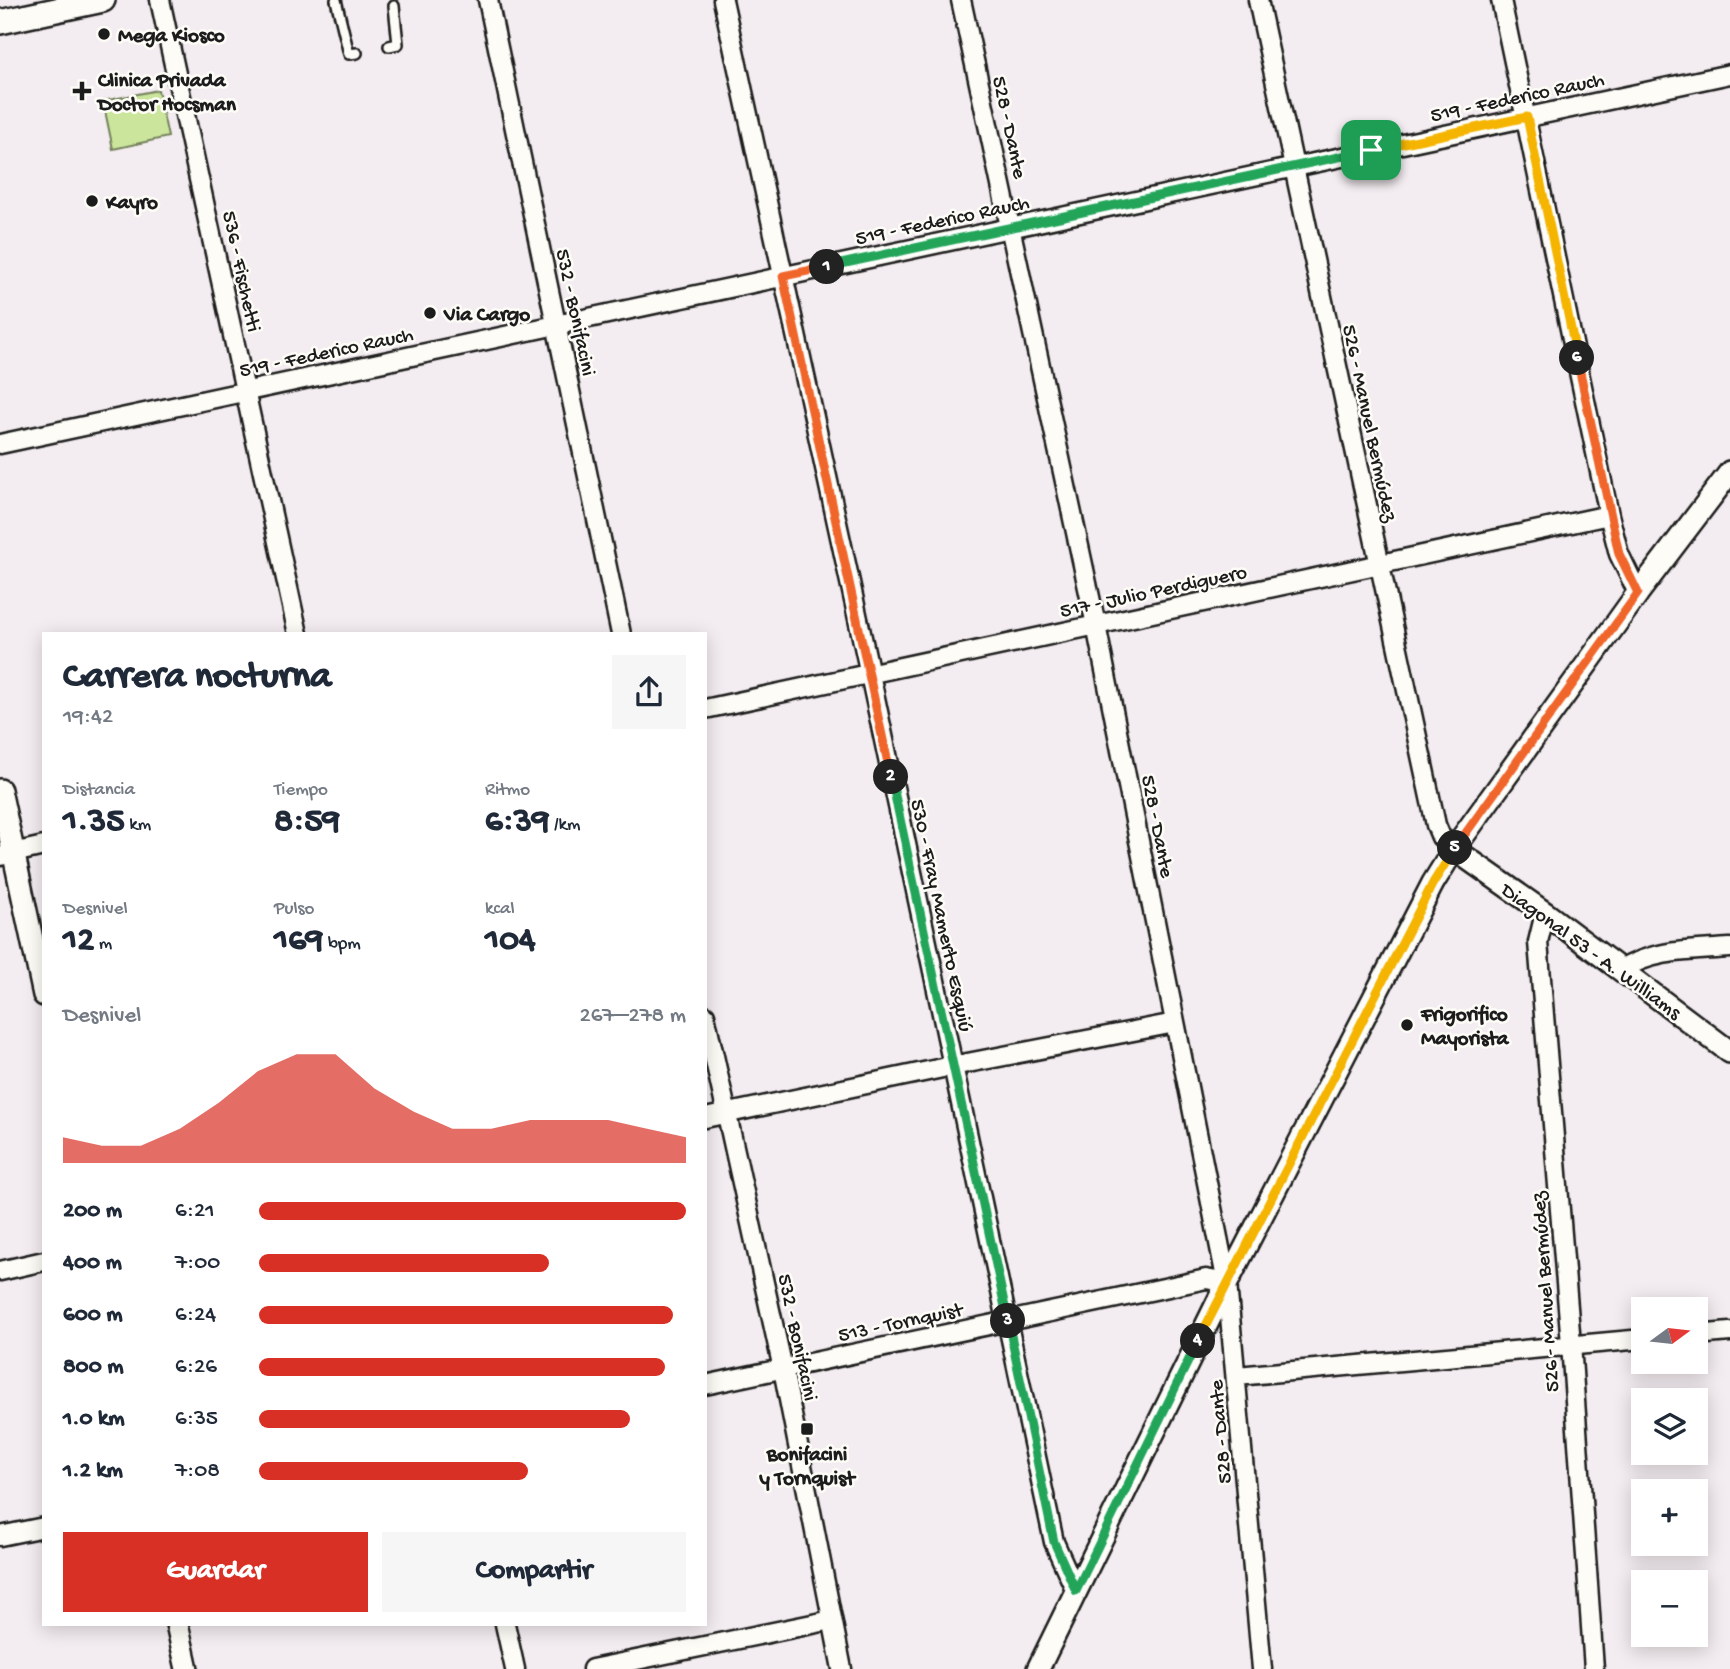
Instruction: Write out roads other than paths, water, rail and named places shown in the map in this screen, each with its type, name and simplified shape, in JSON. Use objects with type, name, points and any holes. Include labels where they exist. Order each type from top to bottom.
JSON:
[{"type":"main road","points":[[0,22],[103,0]]},
{"type":"street","name":"536 - Fischetti","points":[[160,0],[298,632]]},
{"type":"street","name":"532 - Bonifacini","points":[[488,0],[621,632]]},
{"type":"street","name":"530 - Fray Mamerto Esquiú","points":[[723,0],[870,674],[1054,1542],[1076,1591]]},
{"type":"street","name":"528 - Dante","points":[[961,0],[1096,625],[1227,1283],[1262,1669]]},
{"type":"street","name":"526 - Manuel Bermúdez","points":[[1258,0],[1436,825],[1441,837],[1454,849]]},
{"type":"street","points":[[1502,0],[1609,515],[1619,554],[1638,593]]},
{"type":"street","name":"519 - Federico Rauch","points":[[0,444],[1730,74]]},
{"type":"street","points":[[1038,1669],[1227,1283],[1433,883],[1454,849],[1638,593],[1730,472]]},
{"type":"street","name":"517 - Julio Perdiguero","points":[[707,709],[1609,515]]},
{"type":"street","points":[[0,790],[7,854],[42,987]]},
{"type":"street","points":[[7,854],[42,846]]},
{"type":"street","name":"Diagonal 53 - A. Williams","points":[[1454,849],[1545,913],[1730,1052]]},
{"type":"street","name":"526 - Manuel Bermúdez","points":[[1545,913],[1538,942],[1594,1669]]},
{"type":"street","points":[[1621,970],[1639,959],[1653,955],[1730,948]]},
{"type":"street","points":[[707,1118],[1175,1023]]},
{"type":"street","name":"532 - Bonifacini","points":[[707,1024],[783,1369],[842,1669]]},
{"type":"street","points":[[0,1270],[42,1261]]},
{"type":"street","name":"513 - Tornquist","points":[[707,1385],[1206,1279],[1227,1283]]},
{"type":"street","points":[[1708,1334],[1730,1332]]},
{"type":"street","points":[[1237,1377],[1631,1340]]},
{"type":"street","points":[[0,1536],[42,1527]]},
{"type":"street","points":[[592,1669],[832,1620]]},
{"type":"street","points":[[177,1626],[187,1669]]},
{"type":"street","points":[[505,1626],[515,1669]]},
{"type":"lane","points":[[336,0],[349,54],[357,53]]},
{"type":"lane","points":[[389,46],[398,44],[394,6]]},
{"type":"place","name":"Mega Kiosco","points":[[104,34]]},
{"type":"place","name":"Clinica Privada Doctor Hocsman","points":[[82,91]]},
{"type":"place","name":"Kayro","points":[[92,201]]},
{"type":"place","name":"Via Cargo","points":[[430,313]]},
{"type":"place","name":"Frigorifico Mayorista","points":[[1407,1025]]},
{"type":"place","name":"Bonifacini y Tornquist","points":[[807,1429]]}]
